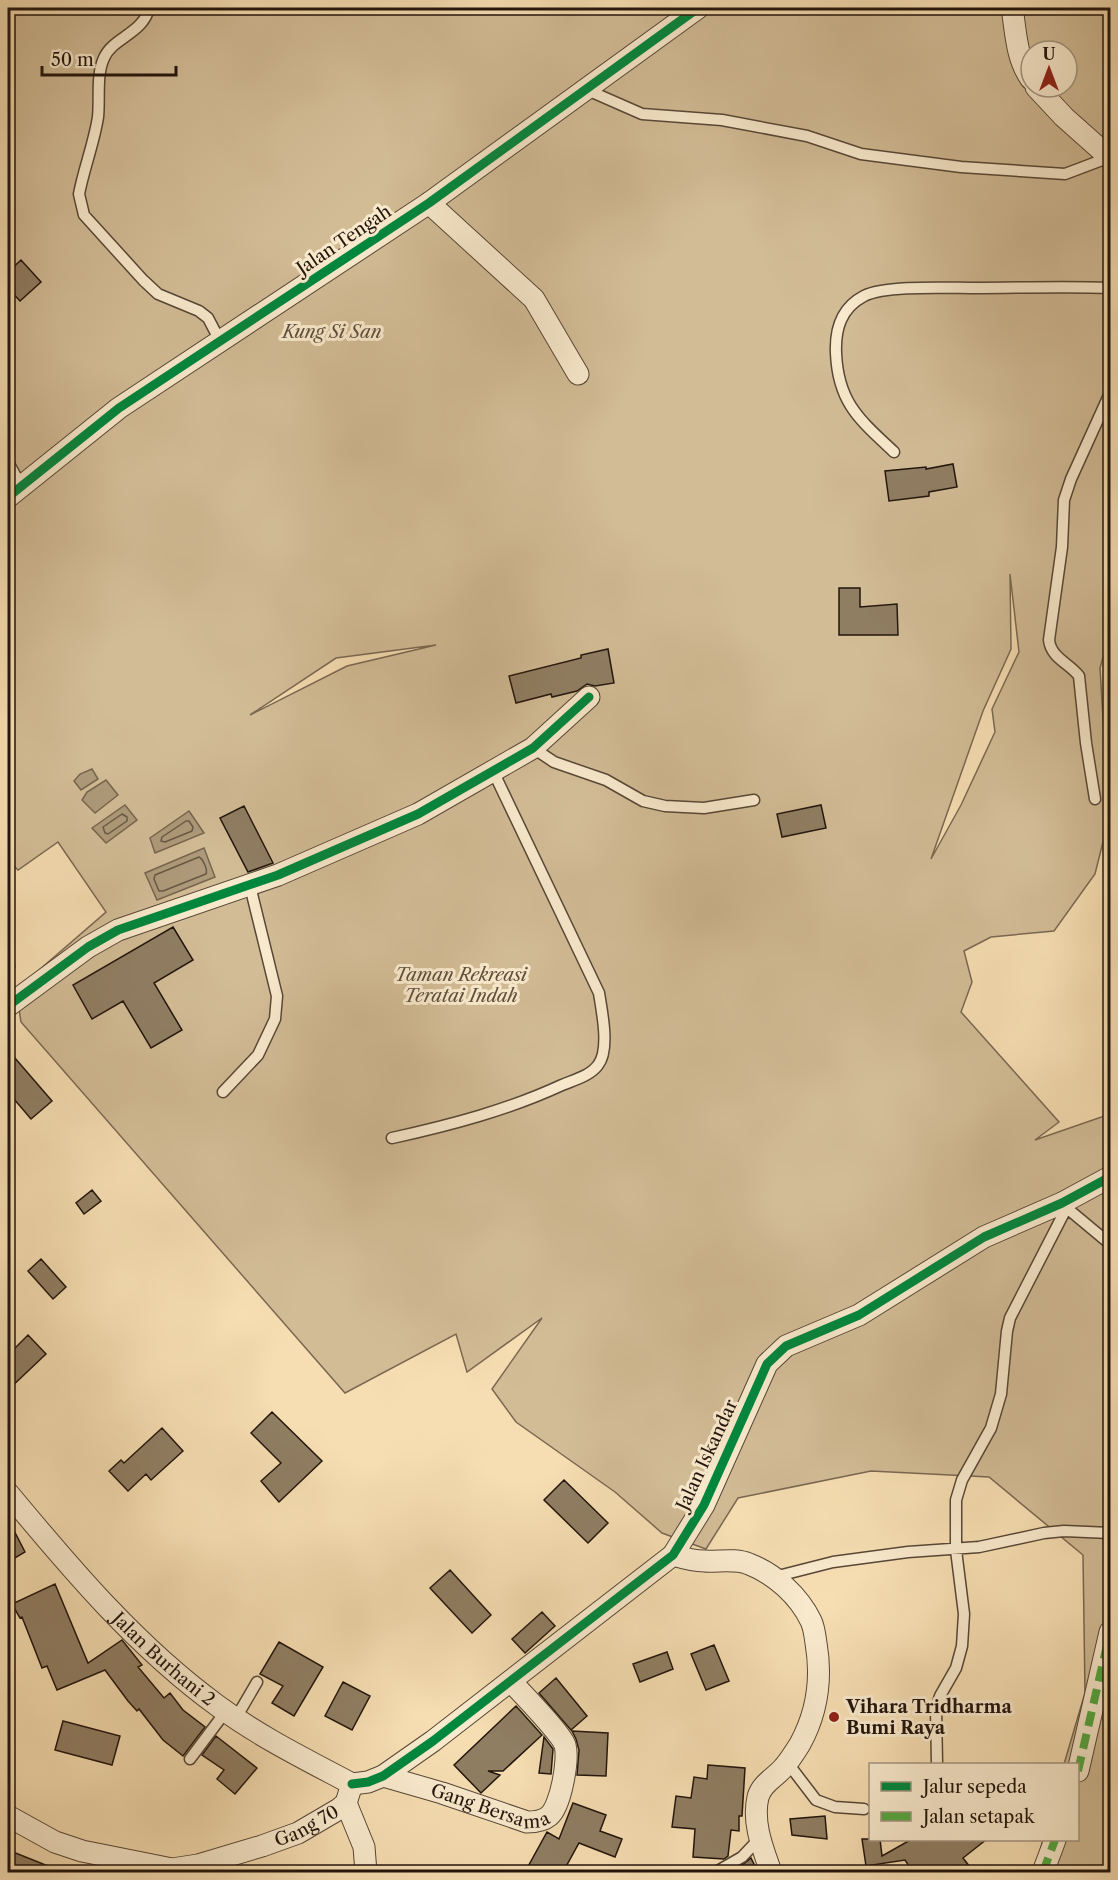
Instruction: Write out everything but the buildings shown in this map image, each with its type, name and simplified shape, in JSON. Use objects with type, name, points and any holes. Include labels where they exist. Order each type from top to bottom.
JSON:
[{"type":"street","name":"Jalan Tengah","points":[[14,491],[119,408],[429,203],[698,8]]},
{"type":"street","points":[[1012,8],[1019,53]]},
{"type":"street","points":[[1047,99],[1064,117],[1110,157]]},
{"type":"street","points":[[429,203],[534,299],[579,374]]},
{"type":"street","points":[[8,1006],[88,948],[118,930],[278,875],[418,814],[533,748],[589,697]]},
{"type":"street","name":"Jalan Iskandar","points":[[349,1793],[383,1776],[511,1681],[673,1555],[704,1505],[767,1364],[786,1346],[859,1315],[984,1237],[1065,1205],[1110,1177]]},
{"type":"street","name":"Jalan Burhani 2","points":[[8,1493],[107,1608],[169,1667],[231,1714],[302,1757],[349,1793]]},
{"type":"street","points":[[673,1555],[703,1561],[730,1560],[747,1563],[774,1577],[801,1604],[813,1623],[819,1659],[818,1687],[813,1715],[800,1744],[788,1762],[763,1786],[756,1813],[759,1839],[771,1872]]},
{"type":"street","points":[[1079,1763],[1110,1632]]},
{"type":"street","name":"Gang Bersama","points":[[383,1776],[527,1822],[535,1822],[550,1816],[562,1783],[565,1747],[557,1734],[511,1681]]},
{"type":"street","points":[[349,1793],[364,1847],[366,1872]]},
{"type":"street","name":"Gang 70","points":[[8,1816],[56,1842],[82,1851],[172,1869],[198,1864],[291,1836],[330,1816],[349,1793]]},
{"type":"street","points":[[1043,1872],[1054,1841]]},
{"type":"lane","points":[[149,8],[143,22],[126,38],[113,46],[101,64],[98,118],[79,194],[81,206],[84,215],[143,280],[158,294],[199,311],[208,318],[220,341]]},
{"type":"lane","points":[[585,88],[642,114],[722,120],[807,136],[861,154],[961,166],[1065,174],[1110,157]]},
{"type":"lane","points":[[894,452],[857,417],[845,398],[837,368],[836,339],[839,322],[849,308],[863,296],[875,291],[918,288],[1110,288]]},
{"type":"lane","points":[[1095,799],[1079,676],[1073,668],[1053,652],[1049,640],[1062,547],[1064,500],[1071,479],[1110,393]]},
{"type":"lane","points":[[8,462],[14,491]]},
{"type":"lane","points":[[533,748],[554,762],[606,780],[643,801],[665,806],[704,807],[754,800]]},
{"type":"lane","points":[[392,1138],[461,1122],[542,1094],[589,1074],[599,1065],[603,1054],[604,1027],[599,993],[492,771]]},
{"type":"lane","points":[[223,1092],[258,1055],[275,1019],[277,996],[250,885]]},
{"type":"lane","points":[[937,1763],[936,1708],[956,1668],[962,1646],[964,1614],[956,1550],[956,1500],[962,1480],[991,1428],[1001,1394],[1010,1318],[1065,1205],[1110,1244]]},
{"type":"lane","points":[[774,1577],[833,1562],[908,1552],[956,1550],[1064,1531],[1110,1533]]},
{"type":"lane","points":[[190,1759],[257,1682]]},
{"type":"lane","points":[[788,1762],[816,1800],[835,1807],[864,1809]]},
{"type":"lane","points":[[716,1872],[741,1857],[759,1839]]},
{"type":"green space","points":[[8,8],[1110,8],[1110,632],[1100,668],[1109,818],[1095,874],[1054,931],[991,937],[964,951],[972,982],[961,1012],[1059,1122],[1035,1140],[1110,1114],[1110,1872],[1034,1872],[1043,1841],[1079,1841],[1079,1763],[1064,1763],[1085,1693],[1083,1555],[989,1477],[871,1471],[738,1498],[706,1549],[662,1533],[615,1492],[516,1422],[492,1389],[542,1318],[467,1372],[456,1334],[345,1393],[21,1022],[16,990],[106,912],[58,842],[18,870],[8,860]],"holes":[[[1010,574],[1019,652],[992,709],[995,732],[961,805],[931,859],[983,711],[1011,649]],[[436,645],[347,666],[250,715],[336,658]]]},
{"type":"water","points":[[92,769],[98,779],[81,790],[74,781],[80,774]]},
{"type":"water","points":[[106,780],[118,795],[95,813],[82,800],[87,792]]},
{"type":"water","points":[[125,805],[137,820],[106,843],[92,828]]},
{"type":"water","points":[[189,811],[204,833],[155,853],[150,838]]},
{"type":"water","points":[[204,848],[215,877],[157,900],[145,873]]},
{"type":"marked path","points":[[1079,1767],[1110,1632]]},
{"type":"marked path","points":[[1043,1872],[1055,1841]]},
{"type":"cycle path","points":[[8,497],[119,408],[429,203],[698,8]]},
{"type":"cycle path","points":[[8,1006],[88,947],[118,930],[278,875],[418,814],[533,748],[589,697]]},
{"type":"cycle path","points":[[352,1784],[368,1782],[383,1776],[433,1741],[673,1555],[704,1505],[767,1364],[786,1346],[859,1315],[984,1237],[1062,1203],[1110,1177]]},
{"type":"place","name":"Vihara Tridharma Bumi Raya","points":[[834,1717]]},
{"type":"park label","name":"Kung Si San","points":[[332,332]]},
{"type":"park label","name":"Taman Rekreasi Teratai Indah","points":[[461,985]]}]
